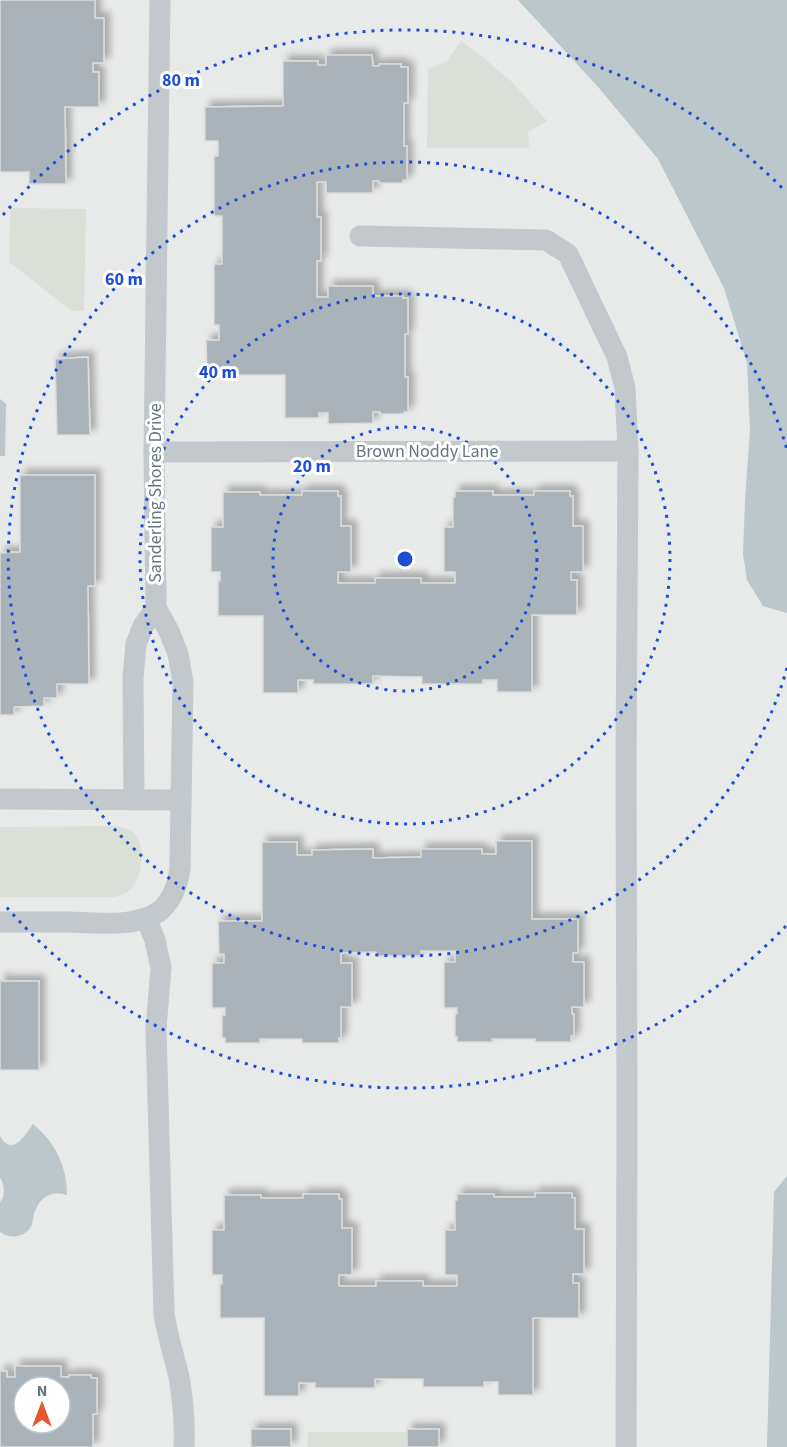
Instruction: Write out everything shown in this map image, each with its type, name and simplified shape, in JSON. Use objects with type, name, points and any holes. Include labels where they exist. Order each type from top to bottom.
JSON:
[{"type":"lane","name":"Sanderling Shores Drive","points":[[146,918],[160,911],[168,902],[179,879],[183,682],[178,654],[169,631],[156,608],[154,452],[160,0]]},
{"type":"lane","points":[[360,236],[546,240],[568,254],[617,357],[625,387],[628,451],[626,1447]]},
{"type":"lane","name":"Brown Noddy Lane","points":[[154,452],[628,451]]},
{"type":"lane","points":[[134,800],[133,678],[136,644],[143,626],[156,608]]},
{"type":"lane","points":[[0,800],[181,800]]},
{"type":"lane","points":[[0,922],[122,923],[146,918],[155,940],[161,968],[156,1029],[164,1294],[167,1333],[179,1377],[183,1403],[184,1447]]},
{"type":"shaded area","points":[[0,0],[787,0],[787,1447],[0,1447]]},
{"type":"shaded area","points":[[518,0],[787,0],[787,613],[763,606],[747,580],[743,554],[750,430],[747,363],[724,288],[658,159],[599,88]]},
{"type":"shaded area","points":[[461,41],[513,83],[547,121],[528,132],[529,148],[427,148],[428,69],[446,62]]},
{"type":"shaded area","points":[[10,208],[86,209],[84,311],[72,311],[9,262]]},
{"type":"shaded area","points":[[0,399],[6,404],[5,456],[0,456]]},
{"type":"shaded area","points":[[113,826],[132,831],[141,851],[139,876],[132,888],[124,894],[115,897],[0,897],[0,827]]},
{"type":"shaded area","points":[[33,1124],[48,1139],[58,1155],[65,1174],[67,1195],[56,1193],[46,1196],[36,1208],[30,1228],[20,1236],[8,1236],[0,1232],[0,1202],[4,1191],[0,1177],[0,1136],[9,1145],[14,1145],[22,1139]]},
{"type":"shaded area","points":[[787,1176],[787,1447],[767,1447],[774,1192]]},
{"type":"shaded area","points":[[308,1432],[407,1432],[406,1447],[307,1447]]},
{"type":"building","points":[[0,0],[95,0],[95,18],[104,18],[104,63],[93,63],[93,72],[99,72],[99,107],[65,107],[66,184],[29,184],[29,172],[0,172]]},
{"type":"building","points":[[326,55],[372,55],[373,66],[401,64],[401,67],[408,67],[408,103],[404,103],[407,180],[403,180],[403,183],[373,181],[373,193],[326,193],[326,182],[317,182],[317,217],[321,217],[321,261],[317,261],[317,297],[328,297],[328,286],[373,286],[373,296],[408,298],[405,377],[408,377],[408,412],[380,414],[380,412],[373,412],[373,423],[328,424],[328,413],[319,413],[319,418],[285,418],[285,375],[207,375],[206,340],[219,340],[219,325],[214,325],[214,264],[222,264],[222,216],[214,216],[214,156],[218,156],[218,141],[205,141],[205,107],[283,106],[283,61],[318,61],[318,65],[326,65]]},
{"type":"building","points":[[88,357],[90,435],[57,435],[55,359]]},
{"type":"building","points":[[20,475],[95,475],[95,586],[88,586],[89,684],[57,684],[57,698],[44,698],[44,706],[14,707],[14,715],[0,715],[0,553],[20,552]]},
{"type":"building","points":[[302,491],[338,491],[338,496],[341,496],[341,526],[351,526],[351,572],[338,572],[338,583],[375,583],[375,578],[421,578],[421,583],[455,583],[455,572],[444,572],[444,527],[453,527],[455,491],[493,491],[493,495],[534,495],[534,491],[570,491],[570,496],[573,496],[573,526],[583,526],[583,572],[571,572],[571,580],[577,580],[577,615],[532,615],[532,692],[497,692],[497,680],[483,680],[483,684],[422,684],[422,677],[373,676],[373,684],[313,684],[313,680],[298,680],[298,693],[263,693],[263,616],[218,616],[220,572],[211,572],[211,527],[223,527],[223,492],[302,495]]},
{"type":"building","points":[[496,841],[532,841],[532,919],[578,919],[578,953],[573,953],[573,962],[584,962],[584,1007],[572,1007],[574,1036],[571,1036],[571,1042],[492,1039],[492,1042],[457,1042],[455,1014],[457,1014],[457,1008],[444,1008],[444,962],[455,962],[455,951],[421,951],[421,956],[376,956],[376,952],[341,953],[341,963],[352,963],[352,1007],[341,1007],[339,1043],[302,1043],[302,1039],[260,1039],[260,1043],[225,1043],[225,1038],[222,1038],[222,1015],[225,1015],[225,1008],[212,1008],[212,963],[224,963],[224,954],[219,954],[218,921],[262,921],[262,842],[297,842],[297,855],[312,855],[312,850],[373,849],[373,858],[421,857],[421,849],[482,849],[482,854],[496,854]]},
{"type":"building","points":[[0,979],[2,981],[39,981],[39,1070],[0,1070]]},
{"type":"building","points":[[535,1193],[572,1193],[572,1198],[575,1198],[575,1229],[584,1229],[584,1274],[573,1274],[573,1283],[579,1283],[579,1318],[533,1318],[533,1395],[498,1395],[498,1382],[484,1382],[484,1387],[423,1387],[423,1379],[375,1379],[375,1388],[315,1388],[315,1383],[299,1383],[299,1396],[264,1396],[264,1318],[220,1318],[222,1275],[212,1275],[212,1230],[224,1230],[224,1195],[303,1198],[303,1194],[339,1194],[339,1199],[342,1199],[342,1228],[352,1228],[352,1275],[339,1275],[339,1286],[376,1286],[376,1281],[423,1281],[423,1286],[457,1286],[457,1275],[445,1275],[445,1230],[455,1230],[457,1194],[535,1197]]},
{"type":"building","points":[[15,1366],[61,1366],[61,1375],[15,1375]]},
{"type":"building","points":[[0,1371],[7,1371],[7,1377],[12,1377],[12,1435],[72,1435],[72,1375],[91,1375],[91,1378],[97,1378],[97,1414],[93,1414],[93,1447],[0,1447]]},
{"type":"building","points":[[251,1429],[291,1429],[291,1447],[251,1447]]},
{"type":"building","points":[[407,1429],[439,1429],[439,1447],[407,1447]]}]
